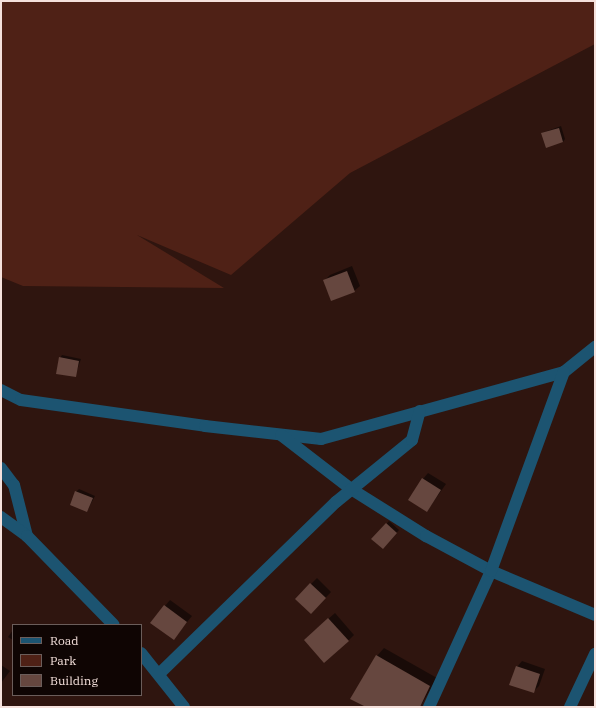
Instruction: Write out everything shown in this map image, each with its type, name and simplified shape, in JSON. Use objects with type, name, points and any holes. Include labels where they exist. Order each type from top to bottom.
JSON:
[{"type":"street","points":[[1,390],[21,400],[321,439],[564,372],[595,347]]},
{"type":"street","points":[[428,707],[491,571],[564,372]]},
{"type":"street","points":[[159,674],[351,489],[412,440],[420,411]]},
{"type":"street","points":[[280,434],[351,489],[426,536],[491,571],[595,615]]},
{"type":"street","points":[[1,468],[14,485],[27,536]]},
{"type":"street","points":[[1,516],[27,536],[113,624]]},
{"type":"street","points":[[142,654],[184,707]]},
{"type":"street","points":[[570,707],[595,654]]},
{"type":"green space","points":[[1,1],[595,1],[595,44],[350,173],[231,275],[137,235],[224,288],[23,286],[1,277]]},
{"type":"building","points":[[559,128],[563,142],[546,148],[541,133]]},
{"type":"building","points":[[347,271],[355,292],[331,301],[323,280]]},
{"type":"building","points":[[59,357],[79,361],[76,377],[56,374]]},
{"type":"building","points":[[422,478],[441,490],[427,512],[408,500]]},
{"type":"building","points":[[75,491],[93,498],[87,512],[70,505]]},
{"type":"building","points":[[386,523],[397,533],[383,549],[371,539]]},
{"type":"building","points":[[310,583],[326,598],[311,614],[295,599]]},
{"type":"building","points":[[164,605],[187,622],[174,640],[150,623]]},
{"type":"building","points":[[328,618],[349,641],[324,663],[304,640]]},
{"type":"building","points":[[376,655],[430,686],[420,707],[366,707],[350,699]]},
{"type":"building","points":[[516,666],[540,674],[534,693],[509,685]]}]
